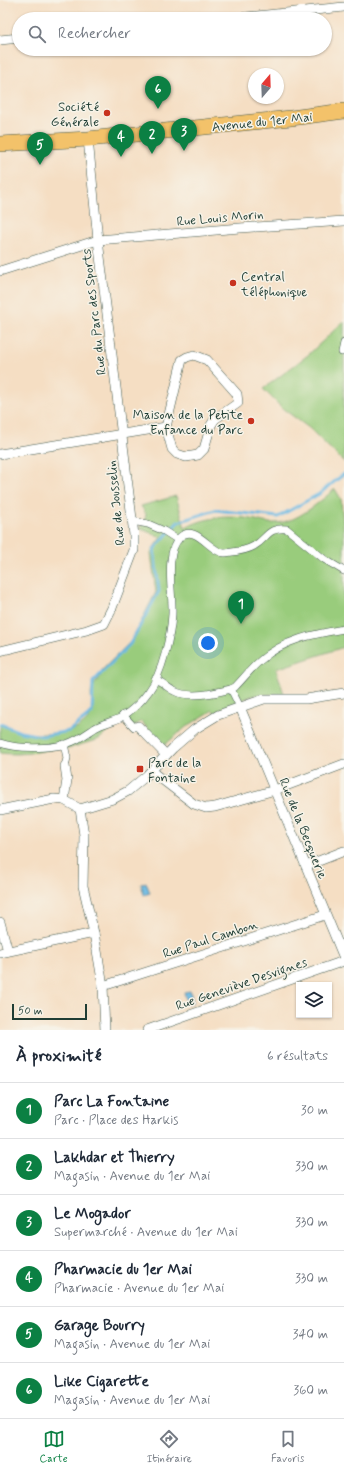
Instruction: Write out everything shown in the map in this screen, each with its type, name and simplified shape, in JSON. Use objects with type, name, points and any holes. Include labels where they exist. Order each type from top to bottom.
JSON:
[{"type":"main road","name":"Avenue du 1er Mai","points":[[0,144],[88,139],[342,113]]},
{"type":"main road","name":"Avenue du 1er Mai","points":[[0,153],[43,142]]},
{"type":"street","points":[[295,12],[344,7]]},
{"type":"street","points":[[0,40],[12,39]]},
{"type":"street","name":"Rue du Parc des Sports","points":[[88,139],[98,240],[121,435]]},
{"type":"street","name":"Rue Louis Morin","points":[[0,271],[98,240],[344,221]]},
{"type":"street","points":[[342,352],[344,343]]},
{"type":"street","points":[[194,355],[207,360],[237,394],[238,403],[215,419],[211,425],[204,449],[198,455],[186,457],[177,454],[172,449],[166,427],[182,360],[194,355]]},
{"type":"street","points":[[0,454],[166,427]]},
{"type":"street","name":"Rue de Jousselin","points":[[0,651],[87,630],[104,624],[112,608],[134,550],[132,521],[121,435]]},
{"type":"street","points":[[132,521],[148,524],[164,530],[176,538]]},
{"type":"street","points":[[176,538],[188,534],[194,534],[200,537],[214,550],[222,553],[237,552],[253,547],[267,533],[273,530],[287,529],[324,560],[344,571]]},
{"type":"street","points":[[0,743],[18,747],[33,748],[64,744],[78,739],[99,726],[123,716],[145,696],[155,679],[168,645],[172,607],[170,568],[176,538]]},
{"type":"street","points":[[155,679],[174,691],[182,694],[202,694],[231,689],[235,687],[262,659],[275,650],[300,638],[344,628]]},
{"type":"street","points":[[231,689],[240,706]]},
{"type":"street","points":[[0,810],[54,799],[64,800],[80,809],[113,800],[128,791],[195,729],[218,715],[240,706],[264,700],[306,698],[344,693]]},
{"type":"street","name":"Rue de la Becquerie","points":[[240,706],[344,960]]},
{"type":"street","points":[[123,716],[134,727],[138,726],[166,755]]},
{"type":"street","points":[[64,744],[67,758],[65,766],[67,780],[64,800]]},
{"type":"street","points":[[151,771],[194,804],[206,808],[216,807],[275,790],[344,764]]},
{"type":"street","points":[[80,809],[84,835],[83,886],[94,933],[103,986],[105,1030]]},
{"type":"street","points":[[306,866],[344,851]]},
{"type":"street","name":"Rue Paul Cambon","points":[[103,986],[325,915]]},
{"type":"street","points":[[0,922],[4,952],[94,933]]},
{"type":"street","name":"Rue Geneviève Desvignes","points":[[147,1030],[344,960]]},
{"type":"green space","points":[[344,321],[344,462],[309,428],[282,408],[263,389],[308,355]]},
{"type":"green space","points":[[335,489],[341,499],[344,536],[344,647],[276,669],[284,694],[255,695],[228,705],[215,713],[213,710],[186,727],[162,747],[155,741],[156,738],[141,721],[133,727],[125,718],[99,739],[67,749],[65,746],[25,753],[0,753],[0,724],[29,734],[48,734],[76,729],[90,716],[92,710],[91,692],[93,686],[102,670],[131,641],[156,592],[151,553],[161,537],[139,528],[144,524],[146,514],[141,506],[176,496],[185,528],[201,521],[225,517],[275,523],[291,520],[299,516]]},
{"type":"water","points":[[146,882],[150,893],[144,895],[141,884]]},
{"type":"water","points":[[190,991],[193,1002],[187,1004],[184,992]]},
{"type":"waterway","points":[[0,724],[20,732],[42,736],[69,731],[92,713],[93,682],[130,644],[159,591],[154,549],[178,522],[215,510],[278,517],[319,494],[344,474]]},
{"type":"place","name":"Like Cigarette","points":[[158,109]]},
{"type":"place","name":"Société Générale","points":[[107,113]]},
{"type":"place","name":"Le Mogador","points":[[184,151]]},
{"type":"place","name":"Lakhdar et Thierry","points":[[152,154]]},
{"type":"place","name":"Pharmacie du 1er Mai","points":[[121,157]]},
{"type":"place","name":"Garage Bourry","points":[[40,165]]},
{"type":"place","name":"Central téléphonique","points":[[233,283]]},
{"type":"place","name":"Maison de la Petite Enfance du Parc","points":[[251,421]]},
{"type":"place","name":"Parc La Fontaine","points":[[241,624]]},
{"type":"place","name":"Parc de la Fontaine","points":[[140,769]]}]
